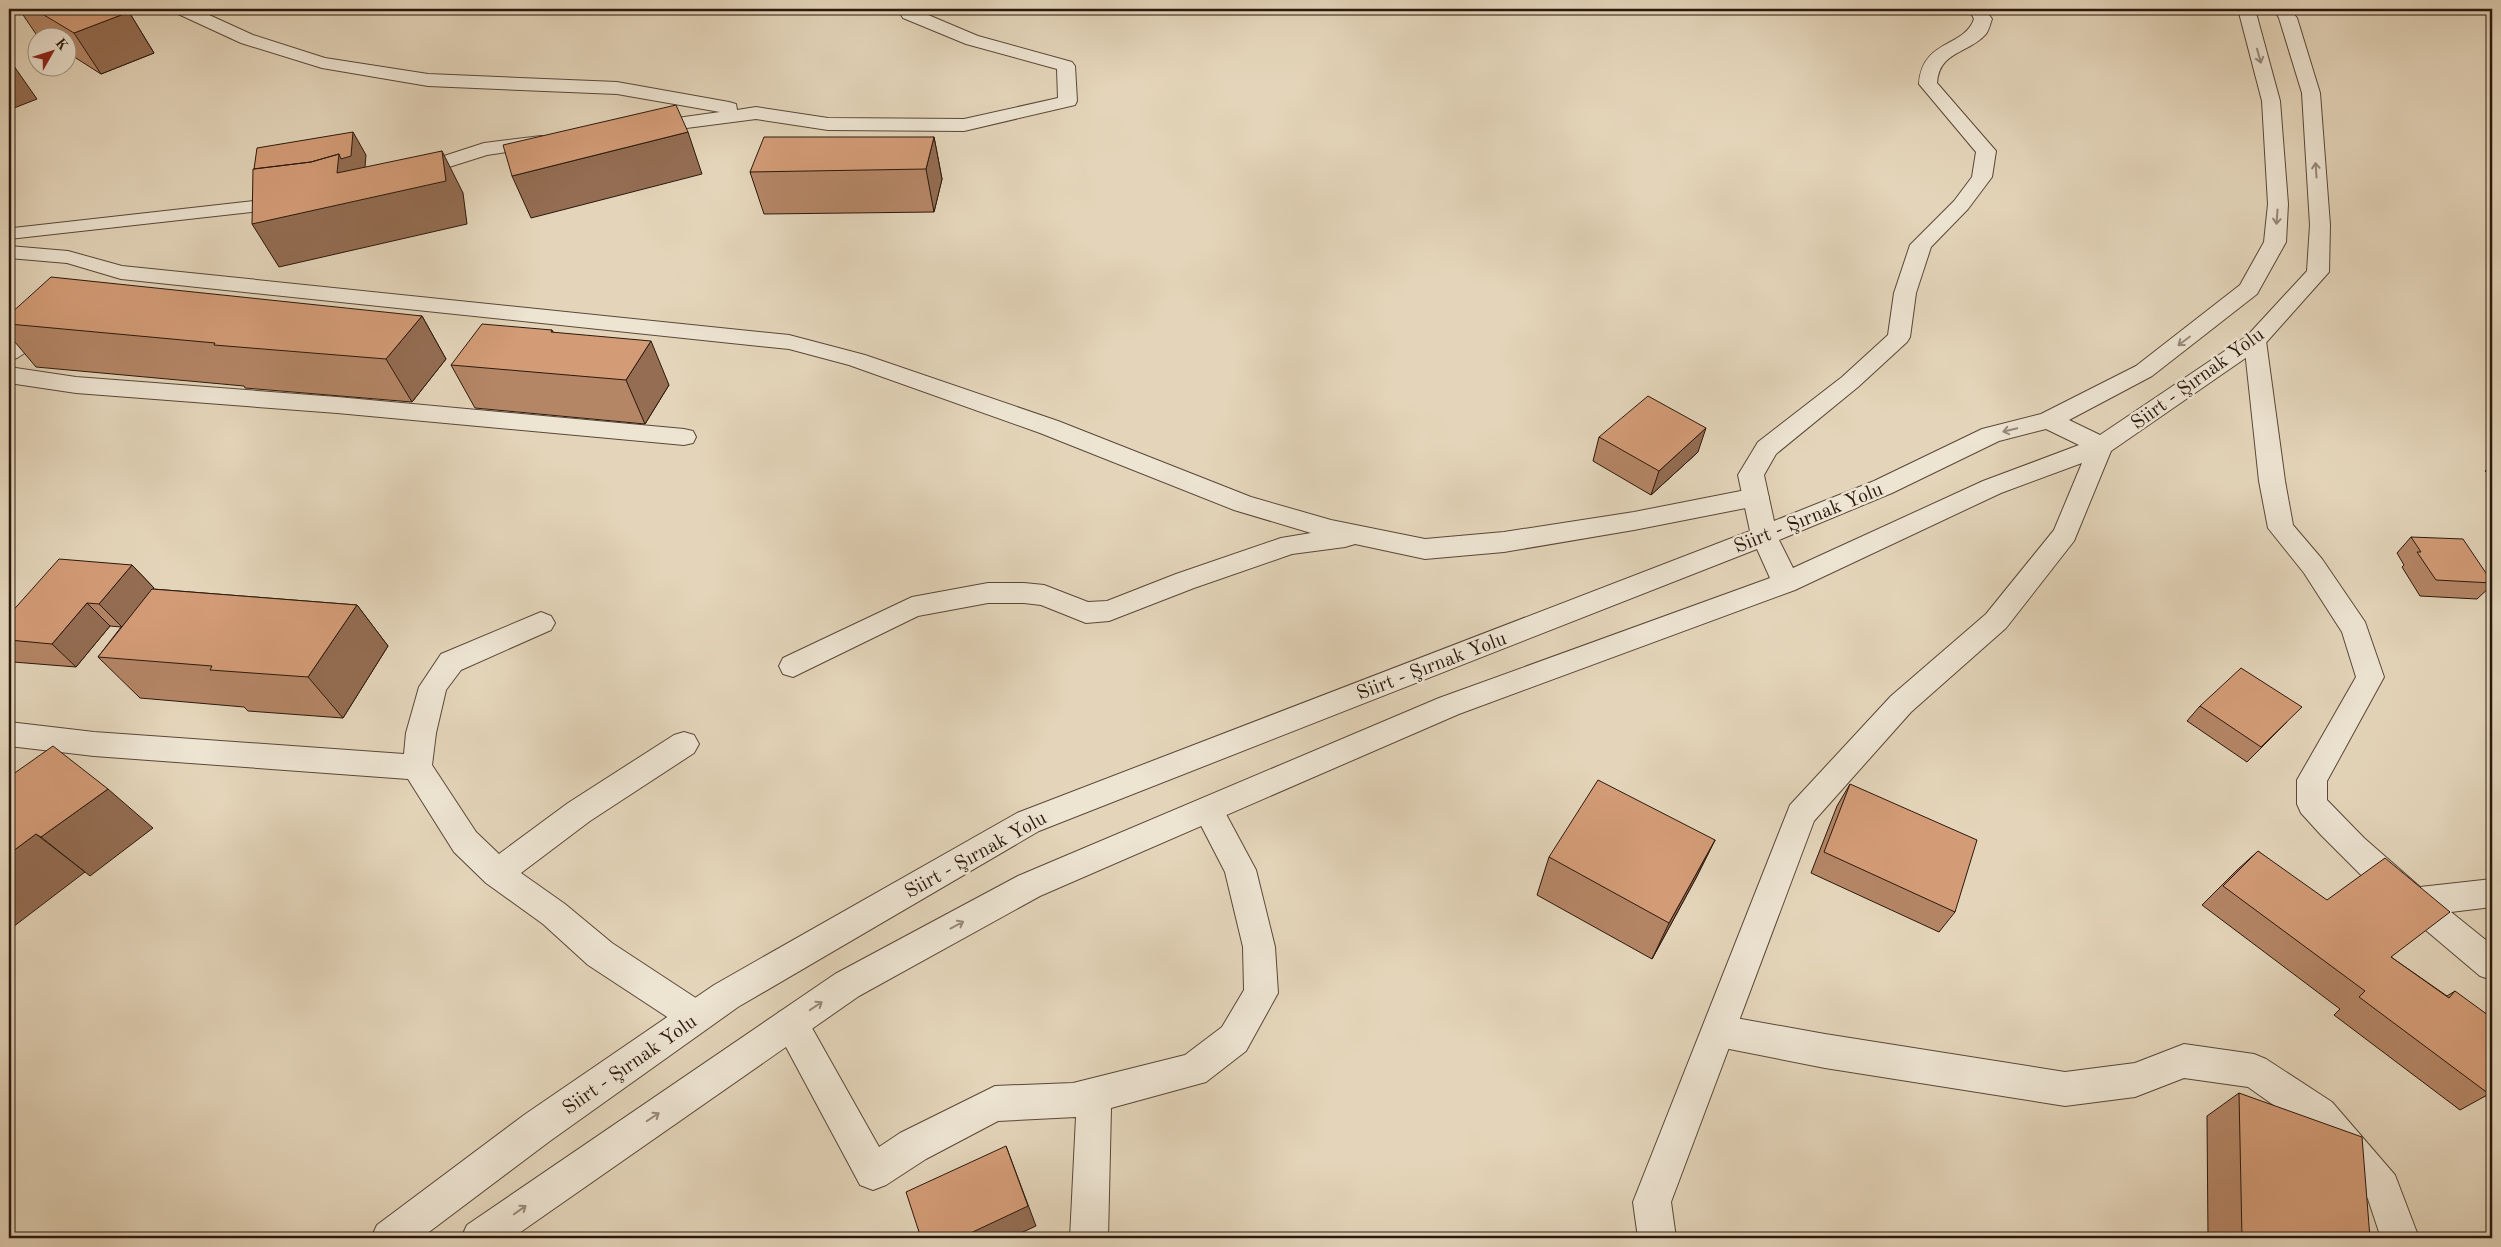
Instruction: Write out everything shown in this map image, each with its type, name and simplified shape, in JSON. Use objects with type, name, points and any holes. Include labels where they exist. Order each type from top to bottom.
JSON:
[{"type":"street","points":[[182,9],[247,39],[322,63],[428,80],[617,88],[828,124],[964,125],[1068,100],[1066,66],[972,40],[909,14],[906,9]]},
{"type":"street","points":[[1786,583],[1764,535],[1750,475],[1767,448],[1850,382],[1899,337],[1905,293],[1921,245],[1961,205],[1982,177],[1986,151],[1928,84],[1929,70],[1940,56],[1979,31],[1983,19],[1977,9]]},
{"type":"street","name":"Siirt - Şırnak Yolu","points":[[390,1238],[537,1128],[726,996],[1028,822],[1764,535],[1883,486],[1990,435],[2049,420],[2144,371],[2249,289],[2275,242],[2278,204],[2271,101],[2246,9]]},
{"type":"street","name":"Siirt - Şırnak Yolu","points":[[480,1238],[848,985],[1029,886],[1448,706],[1786,583],[1992,486],[2101,446],[2254,341],[2318,272],[2320,225],[2311,93],[2288,18],[2282,9]]},
{"type":"street","points":[[630,130],[756,113]]},
{"type":"street","points":[[391,179],[484,149],[562,139]]},
{"type":"street","points":[[10,240],[306,201]]},
{"type":"street","points":[[10,240],[121,272],[789,342],[857,360],[1040,424],[1243,504],[1361,535],[1425,549],[1504,542],[1634,521],[1756,497]]},
{"type":"street","points":[[99,287],[121,272]]},
{"type":"street","points":[[9,354],[64,315]]},
{"type":"street","points":[[2254,341],[2272,481],[2281,528],[2313,566],[2355,630],[2370,677],[2312,780],[2312,804],[2334,829],[2415,902],[2492,965]]},
{"type":"street","points":[[9,375],[76,385],[337,404],[684,438]]},
{"type":"street","points":[[1657,1238],[1652,1202],[1720,1031],[1801,814],[1901,704],[1996,621],[2065,534],[2101,446],[2049,420]]},
{"type":"street","points":[[793,666],[912,607],[988,593],[1024,593],[1044,595],[1086,613],[1109,610],[1226,566],[1290,545],[1361,535]]},
{"type":"street","points":[[541,623],[451,662],[432,687],[421,733],[417,767],[465,842],[497,872],[554,914],[600,954],[696,1017]]},
{"type":"street","points":[[9,734],[94,744],[417,767]]},
{"type":"street","points":[[62,770],[94,744]]},
{"type":"street","points":[[497,872],[579,812],[684,744]]},
{"type":"street","points":[[791,1023],[873,1172],[913,1146],[995,1104],[1074,1100],[1194,1070],[1234,1039],[1261,993],[1260,947],[1240,870],[1208,810]]},
{"type":"street","points":[[2415,902],[2492,893]]},
{"type":"street","points":[[1720,1031],[1826,1051],[2066,1089],[2135,1080],[2184,1061],[2254,1071],[2319,1115],[2382,1188],[2400,1238]]},
{"type":"street","points":[[1090,1238],[1094,1122],[1092,1096]]},
{"type":"building","points":[[34,9],[123,9],[129,12],[78,31],[78,28],[66,28]]},
{"type":"building","points":[[676,105],[688,132],[512,176],[503,145]]},
{"type":"building","points":[[353,132],[351,156],[341,159],[339,154],[311,162],[254,169],[257,148]]},
{"type":"building","points":[[764,137],[934,137],[926,169],[750,172]]},
{"type":"building","points":[[442,151],[446,181],[252,224],[253,169],[311,162],[339,154],[337,173]]},
{"type":"building","points":[[51,277],[422,316],[386,359],[214,345],[215,343],[9,324],[9,315]]},
{"type":"building","points":[[482,324],[651,341],[626,380],[451,365]]},
{"type":"building","points":[[1648,396],[1706,428],[1659,471],[1599,437]]},
{"type":"building","points":[[2411,537],[2463,539],[2492,583],[2436,580],[2417,552],[2421,552]]},
{"type":"building","points":[[59,559],[132,565],[99,604],[87,603],[52,644],[9,640],[9,615]]},
{"type":"building","points":[[152,589],[357,605],[308,677],[210,670],[212,666],[98,657]]},
{"type":"building","points":[[2241,668],[2302,707],[2261,747],[2200,706]]},
{"type":"building","points":[[53,746],[108,789],[41,837],[36,834],[9,854],[9,777]]},
{"type":"building","points":[[1598,780],[1715,840],[1669,923],[1549,857]]},
{"type":"building","points":[[1850,784],[1977,840],[1955,912],[1824,852]]},
{"type":"building","points":[[2258,851],[2327,900],[2385,858],[2450,912],[2391,957],[2449,998],[2455,991],[2492,1018],[2492,1090],[2489,1094],[2359,997],[2365,991],[2223,886]]},
{"type":"building","points":[[2239,1093],[2362,1137],[2370,1238],[2242,1238]]},
{"type":"building","points":[[1006,1146],[1028,1206],[960,1238],[921,1238],[906,1192]]}]
